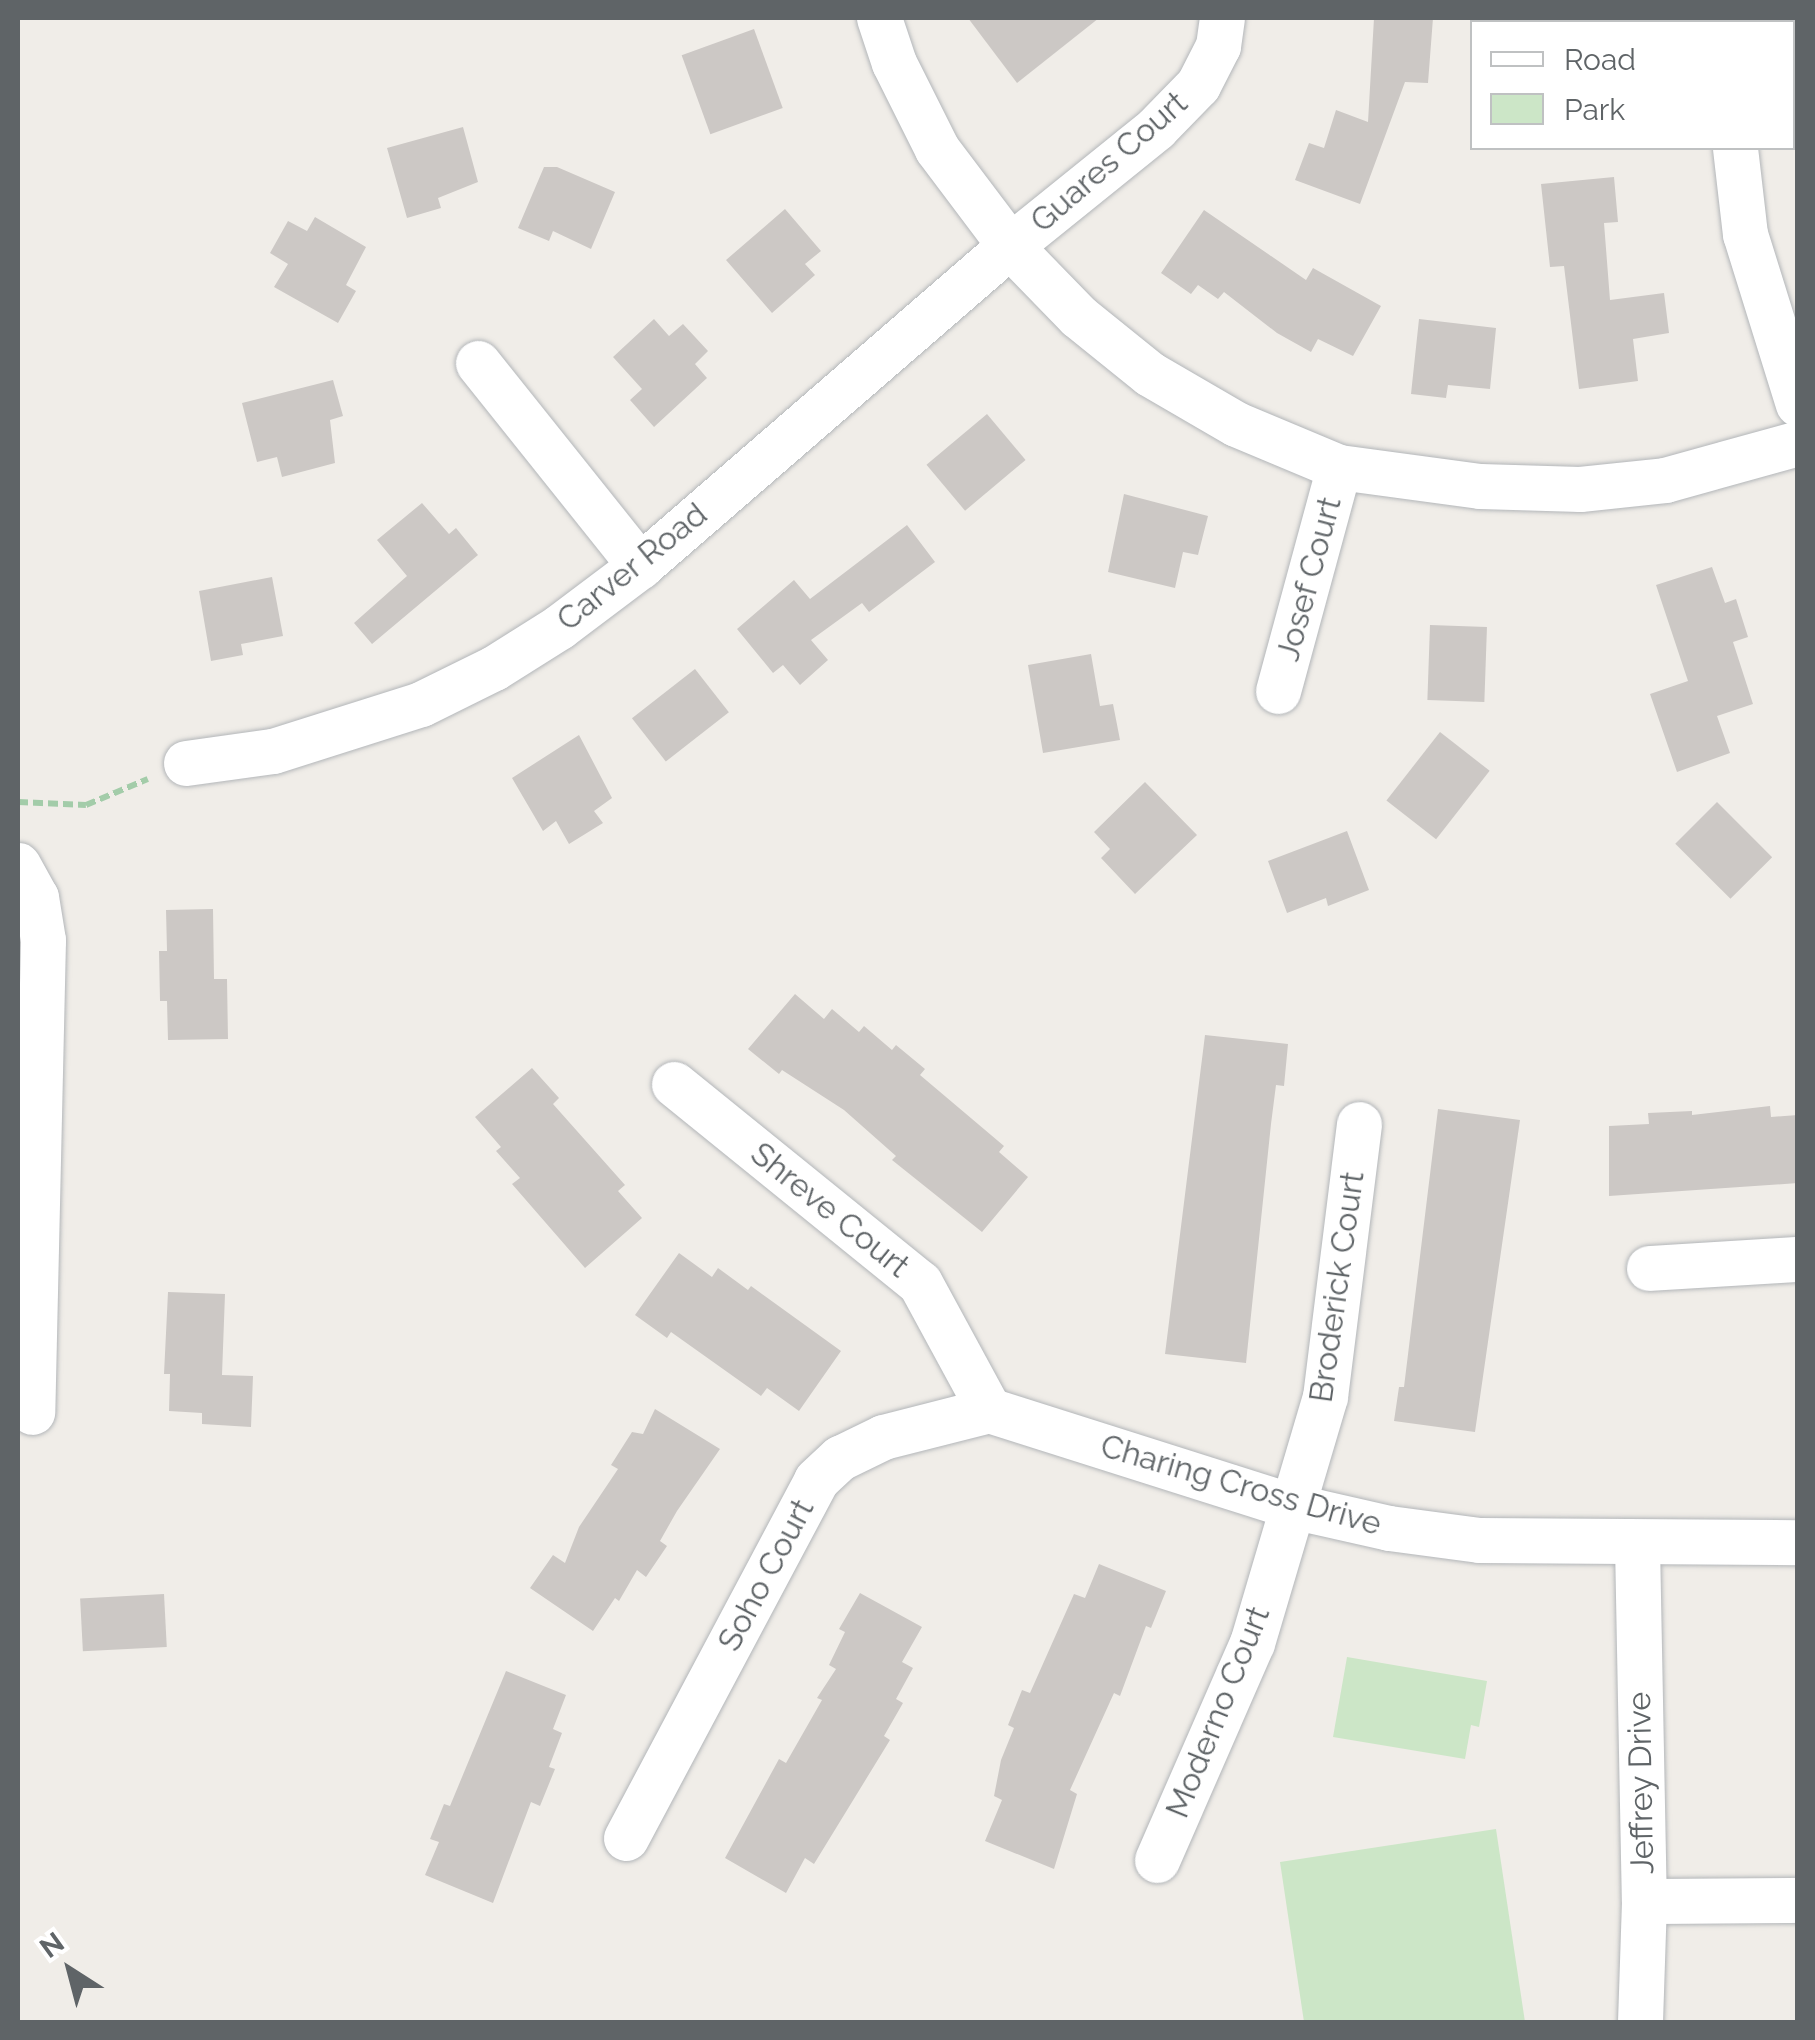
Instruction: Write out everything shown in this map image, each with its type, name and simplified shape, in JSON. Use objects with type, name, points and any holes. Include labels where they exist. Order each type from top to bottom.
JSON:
[{"type":"street","points":[[879,18],[894,63],[937,149],[1010,246],[1078,316],[1150,374],[1236,424],[1339,467],[1480,486],[1580,489],[1665,480],[1798,442]]},
{"type":"street","name":"Guares Court","points":[[1010,246],[1156,128],[1198,85],[1218,46],[1222,18]]},
{"type":"street","points":[[1735,150],[1745,234],[1798,404]]},
{"type":"street","name":"Carver Road","points":[[186,764],[273,751],[421,704],[543,638],[640,566],[1010,246]]},
{"type":"street","points":[[478,363],[640,566]]},
{"type":"street","name":"Josef Court","points":[[1278,691],[1339,467]]},
{"type":"street","points":[[18,865],[36,897],[44,940],[32,1412]]},
{"type":"street","name":"Shreve Court","points":[[674,1084],[920,1282],[989,1410]]},
{"type":"street","name":"Broderick Court","points":[[1292,1506],[1325,1397],[1359,1124]]},
{"type":"street","points":[[1648,1268],[1798,1259]]},
{"type":"street","name":"Charing Cross Drive","points":[[989,1410],[1292,1506],[1389,1528],[1479,1540],[1637,1544],[1798,1542]]},
{"type":"street","name":"Soho Court","points":[[626,1838],[816,1480],[840,1458],[883,1437],[989,1410]]},
{"type":"street","name":"Moderno Court","points":[[1157,1860],[1252,1643],[1292,1506]]},
{"type":"street","name":"Jeffrey Drive","points":[[1637,1544],[1644,1901],[1640,2022]]},
{"type":"street","points":[[1644,1901],[1798,1900]]},
{"type":"path","points":[[18,802],[86,805],[186,764]]},
{"type":"green space","points":[[1347,1657],[1487,1681],[1479,1727],[1471,1725],[1465,1759],[1333,1737]]},
{"type":"green space","points":[[1496,1829],[1525,2022],[1304,2022],[1280,1862]]},
{"type":"building","points":[[968,18],[1099,18],[1017,83]]},
{"type":"building","points":[[1374,18],[1433,18],[1428,83],[1405,82],[1360,204],[1295,180],[1309,143],[1324,148],[1336,110],[1368,122]]},
{"type":"building","points":[[754,29],[783,108],[710,134],[682,55]]},
{"type":"building","points":[[463,127],[478,182],[438,198],[441,208],[407,218],[387,148]]},
{"type":"building","points":[[544,167],[557,167],[615,192],[591,249],[553,231],[549,241],[518,228]]},
{"type":"building","points":[[1614,177],[1618,222],[1604,223],[1610,300],[1664,293],[1669,333],[1633,339],[1638,381],[1579,389],[1564,266],[1550,267],[1541,184]]},
{"type":"building","points":[[785,209],[821,251],[805,264],[815,275],[772,313],[726,260]]},
{"type":"building","points":[[1204,210],[1306,280],[1313,268],[1381,306],[1353,356],[1318,339],[1311,352],[1277,333],[1224,292],[1218,299],[1198,285],[1191,294],[1161,273]]},
{"type":"building","points":[[315,217],[366,247],[346,285],[356,291],[338,323],[274,287],[288,264],[270,253],[288,221],[307,231]]},
{"type":"building","points":[[654,319],[669,336],[683,324],[708,351],[695,364],[707,378],[654,427],[630,400],[642,389],[613,357]]},
{"type":"building","points":[[1419,319],[1496,328],[1490,389],[1448,385],[1446,398],[1411,394]]},
{"type":"building","points":[[333,380],[343,416],[330,420],[335,463],[282,477],[277,457],[257,462],[242,403]]},
{"type":"building","points":[[987,414],[1026,460],[965,511],[926,465]]},
{"type":"building","points":[[1124,494],[1208,516],[1198,555],[1183,552],[1175,588],[1108,572]]},
{"type":"building","points":[[422,503],[449,534],[456,528],[478,555],[372,644],[354,623],[407,576],[377,540]]},
{"type":"building","points":[[907,525],[935,562],[869,612],[862,603],[811,640],[828,660],[800,685],[783,665],[773,673],[737,629],[794,580],[810,599]]},
{"type":"building","points":[[1712,567],[1725,603],[1736,599],[1748,637],[1733,642],[1753,704],[1717,716],[1730,753],[1677,772],[1650,694],[1688,681],[1656,585]]},
{"type":"building","points":[[272,577],[283,636],[241,644],[243,655],[211,661],[199,591]]},
{"type":"building","points":[[1430,625],[1487,627],[1484,702],[1427,700]]},
{"type":"building","points":[[1091,654],[1100,706],[1113,704],[1120,740],[1043,753],[1028,665]]},
{"type":"building","points":[[695,669],[729,712],[666,762],[632,718]]},
{"type":"building","points":[[1440,732],[1490,771],[1436,839],[1386,801]]},
{"type":"building","points":[[579,735],[612,798],[594,811],[603,823],[569,844],[556,821],[543,831],[512,778]]},
{"type":"building","points":[[1145,782],[1197,835],[1135,894],[1101,858],[1110,849],[1094,832]]},
{"type":"building","points":[[1717,802],[1772,857],[1730,899],[1675,844]]},
{"type":"building","points":[[1347,831],[1369,890],[1328,906],[1326,898],[1287,913],[1268,861]]},
{"type":"building","points":[[213,909],[214,979],[227,979],[228,1039],[168,1040],[167,1001],[160,1001],[159,951],[167,951],[166,910]]},
{"type":"building","points":[[795,994],[824,1019],[832,1009],[859,1032],[864,1026],[892,1050],[896,1045],[925,1069],[920,1075],[1004,1146],[999,1152],[1028,1177],[982,1232],[892,1160],[896,1156],[844,1110],[782,1070],[779,1074],[748,1049]]},
{"type":"building","points":[[1205,1035],[1288,1044],[1284,1086],[1276,1085],[1246,1363],[1165,1354]]},
{"type":"building","points":[[532,1068],[559,1098],[553,1104],[625,1185],[618,1191],[642,1218],[585,1268],[512,1184],[520,1178],[496,1151],[501,1147],[475,1117]]},
{"type":"building","points":[[1770,1106],[1771,1117],[1798,1115],[1798,1183],[1609,1196],[1609,1126],[1649,1124],[1648,1113],[1692,1111],[1692,1115]]},
{"type":"building","points":[[1438,1109],[1520,1120],[1475,1432],[1394,1421],[1399,1387],[1404,1387]]},
{"type":"building","points":[[679,1253],[712,1277],[718,1268],[748,1290],[751,1286],[841,1351],[799,1411],[767,1388],[761,1396],[671,1332],[667,1338],[635,1315]]},
{"type":"building","points":[[168,1292],[225,1294],[222,1375],[253,1376],[251,1427],[202,1424],[202,1413],[169,1411],[170,1374],[164,1374]]},
{"type":"building","points":[[655,1409],[720,1449],[677,1511],[660,1541],[667,1546],[646,1577],[637,1570],[619,1601],[615,1598],[593,1631],[530,1588],[553,1555],[565,1563],[579,1527],[618,1469],[611,1465],[632,1432],[643,1434]]},
{"type":"building","points":[[1099,1564],[1166,1591],[1151,1628],[1146,1626],[1120,1696],[1114,1693],[1070,1790],[1077,1794],[1054,1869],[985,1841],[1002,1800],[994,1796],[1001,1760],[1014,1728],[1008,1725],[1022,1690],[1030,1693],[1074,1594],[1085,1598]]},
{"type":"building","points":[[860,1593],[922,1627],[902,1662],[913,1668],[896,1699],[903,1703],[884,1736],[890,1740],[814,1864],[805,1858],[786,1893],[725,1858],[779,1759],[786,1763],[822,1700],[817,1698],[836,1669],[829,1665],[845,1632],[839,1629]]},
{"type":"building","points":[[164,1594],[167,1647],[83,1651],[80,1598]]},
{"type":"building","points":[[506,1671],[566,1695],[553,1729],[562,1733],[549,1767],[555,1769],[540,1806],[531,1802],[493,1903],[425,1875],[439,1842],[430,1839],[444,1804],[450,1806]]}]
